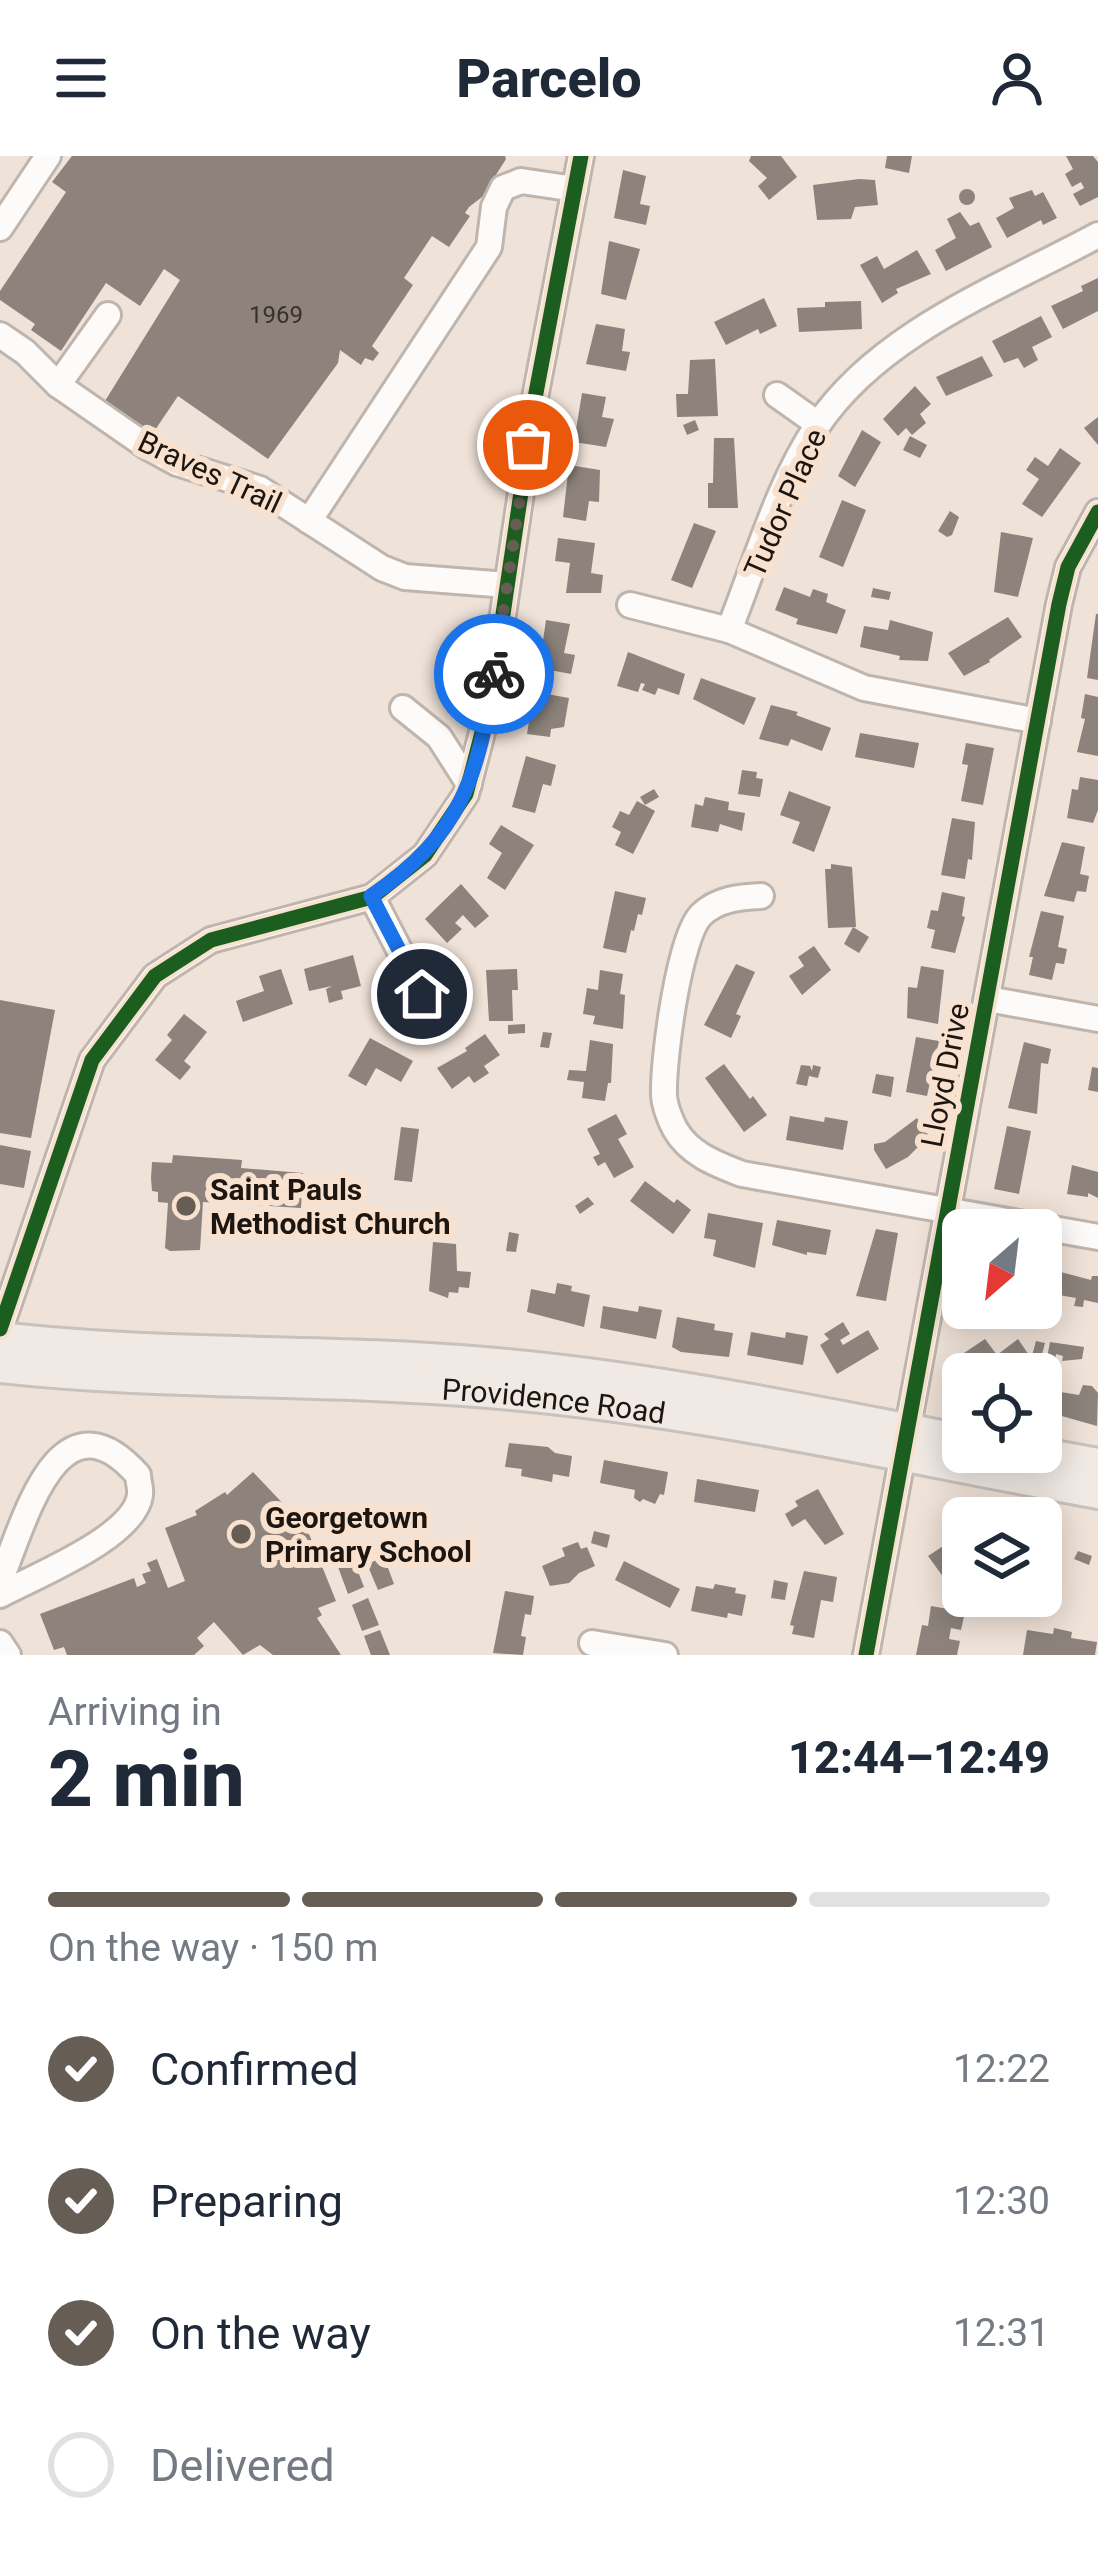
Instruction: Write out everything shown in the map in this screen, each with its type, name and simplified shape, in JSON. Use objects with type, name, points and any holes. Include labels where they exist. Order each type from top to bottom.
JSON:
[{"type":"main road","name":"Providence Road","points":[[0,1334],[160,1352],[525,1366],[642,1382],[1098,1493]]},
{"type":"main road","name":"Providence Road","points":[[0,1367],[150,1380],[372,1385],[508,1394],[906,1443],[942,1440]]},
{"type":"main road","points":[[1062,1457],[1098,1464]]},
{"type":"street","points":[[0,228],[48,156]]},
{"type":"street","points":[[0,1334],[92,1060],[155,976],[211,940],[371,896],[425,855],[446,828],[469,784],[490,702],[536,398],[581,156]]},
{"type":"street","points":[[309,521],[489,247],[494,207],[503,188],[520,182],[575,189]]},
{"type":"street","name":"Tudor Place","points":[[730,630],[787,486],[818,424],[876,363],[917,332],[1098,235]]},
{"type":"street","points":[[58,386],[108,315]]},
{"type":"street","name":"Braves Trail","points":[[0,335],[25,352],[58,386],[177,463],[260,489],[382,568],[405,577],[507,586]]},
{"type":"street","points":[[778,395],[818,424]]},
{"type":"street","name":"Lloyd Drive","points":[[946,1209],[1068,567],[1098,512]]},
{"type":"street","points":[[630,605],[730,630],[864,688],[1038,721]]},
{"type":"street","points":[[403,708],[439,737],[469,784]]},
{"type":"street","points":[[371,896],[422,994]]},
{"type":"street","points":[[761,896],[724,901],[704,912],[682,954],[664,1096],[674,1127],[707,1160],[742,1174],[942,1209]]},
{"type":"street","points":[[988,999],[1098,1019]]},
{"type":"street","points":[[1062,1231],[1098,1237]]},
{"type":"street","name":"Lloyd Drive","points":[[866,1655],[942,1233]]},
{"type":"street","points":[[0,1580],[41,1483],[54,1461],[69,1449],[86,1445],[110,1451],[138,1475],[140,1496],[114,1534],[0,1595]]},
{"type":"street","points":[[592,1642],[665,1655]]},
{"type":"street","points":[[0,1643],[8,1655]]},
{"type":"building","points":[[72,156],[506,159],[482,197],[465,213],[470,216],[449,247],[432,236],[404,278],[413,285],[372,346],[379,353],[373,361],[365,358],[361,365],[340,350],[338,363],[268,459],[178,396],[153,433],[105,401],[180,280],[164,269],[140,306],[106,283],[61,351],[31,330],[35,324],[0,300],[0,291],[66,192],[52,182]]},
{"type":"building","points":[[751,156],[781,156],[797,177],[769,200],[758,186],[767,178],[749,161]]},
{"type":"building","points":[[887,156],[912,156],[909,173],[885,168]]},
{"type":"building","points":[[1066,156],[1093,156],[1098,162],[1098,197],[1080,206],[1073,194],[1084,188],[1081,182],[1072,187],[1065,174],[1073,169]]},
{"type":"building","points":[[623,170],[646,176],[640,204],[650,206],[646,225],[614,218]]},
{"type":"building","points":[[875,180],[878,205],[855,207],[851,219],[817,220],[813,185]]},
{"type":"building","points":[[967,189],[975,197],[967,205],[959,197]]},
{"type":"building","points":[[1032,190],[1035,196],[1043,192],[1057,218],[1043,225],[1041,220],[1007,238],[996,218],[1014,208],[1009,198]]},
{"type":"building","points":[[960,212],[970,226],[979,222],[992,247],[946,271],[935,250],[956,238],[947,219]]},
{"type":"building","points":[[609,241],[640,249],[626,300],[601,294]]},
{"type":"building","points":[[917,250],[931,274],[896,289],[898,293],[882,303],[860,265],[877,256],[884,269]]},
{"type":"building","points":[[1098,278],[1098,311],[1063,329],[1051,306]]},
{"type":"building","points":[[764,298],[777,326],[760,334],[758,329],[726,345],[714,322]]},
{"type":"building","points":[[861,301],[862,329],[799,332],[797,308]]},
{"type":"building","points":[[1041,316],[1052,337],[1032,347],[1038,360],[1024,368],[1018,358],[1004,363],[992,341]]},
{"type":"building","points":[[596,324],[625,329],[622,351],[630,352],[626,371],[586,364]]},
{"type":"building","points":[[982,356],[993,376],[946,396],[936,377]]},
{"type":"building","points":[[715,359],[718,416],[677,417],[676,394],[688,394],[690,360]]},
{"type":"building","points":[[915,386],[931,404],[920,414],[926,423],[912,435],[906,428],[898,436],[883,419]]},
{"type":"building","points":[[582,393],[606,397],[602,417],[614,419],[606,447],[574,442]]},
{"type":"building","points":[[1098,417],[1098,445],[1084,428]]},
{"type":"building","points":[[695,420],[699,430],[687,435],[683,425]]},
{"type":"building","points":[[862,430],[881,442],[855,487],[838,476]]},
{"type":"building","points":[[910,436],[927,445],[920,458],[903,450]]},
{"type":"building","points":[[714,438],[734,438],[738,508],[708,508]]},
{"type":"building","points":[[1060,448],[1081,463],[1042,517],[1022,504],[1039,479],[1026,470],[1035,457],[1048,466]]},
{"type":"building","points":[[569,465],[600,470],[599,502],[589,501],[586,521],[563,517]]},
{"type":"building","points":[[842,500],[866,510],[843,567],[819,557]]},
{"type":"building","points":[[950,511],[959,517],[947,537],[938,531]]},
{"type":"building","points":[[694,523],[716,531],[692,588],[671,580]]},
{"type":"building","points":[[1001,532],[1033,538],[1018,597],[994,592]]},
{"type":"building","points":[[558,538],[595,543],[591,573],[603,575],[601,593],[566,593],[570,563],[555,561]]},
{"type":"building","points":[[784,587],[810,597],[813,589],[828,594],[826,602],[846,610],[837,634],[796,624],[798,619],[775,610]]},
{"type":"building","points":[[873,588],[891,592],[889,600],[871,597]]},
{"type":"building","points":[[1098,614],[1098,680],[1087,678]]},
{"type":"building","points":[[1008,617],[1022,637],[964,676],[948,653]]},
{"type":"building","points":[[546,620],[570,624],[564,653],[575,655],[571,674],[539,668]]},
{"type":"building","points":[[890,620],[933,632],[928,661],[899,660],[900,656],[860,647],[864,626],[888,630]]},
{"type":"building","points":[[628,652],[685,674],[679,695],[658,688],[655,695],[642,690],[645,684],[641,683],[638,692],[617,686]]},
{"type":"building","points":[[701,678],[756,698],[744,725],[693,699]]},
{"type":"building","points":[[541,693],[569,698],[564,727],[551,729],[550,737],[527,734]]},
{"type":"building","points":[[1085,694],[1098,697],[1098,756],[1077,752]]},
{"type":"building","points":[[771,705],[831,728],[822,751],[791,739],[788,746],[759,739]]},
{"type":"building","points":[[860,733],[919,743],[914,768],[855,757]]},
{"type":"building","points":[[966,743],[994,748],[983,805],[961,801],[968,765],[962,764]]},
{"type":"building","points":[[526,756],[556,765],[551,786],[543,784],[535,813],[512,807]]},
{"type":"building","points":[[742,770],[757,772],[756,778],[763,779],[760,797],[738,794]]},
{"type":"building","points":[[1080,777],[1098,780],[1093,823],[1067,818],[1072,789],[1078,790]]},
{"type":"building","points":[[654,789],[659,797],[645,805],[640,797]]},
{"type":"building","points":[[789,791],[831,807],[814,852],[792,843],[800,822],[780,815]]},
{"type":"building","points":[[705,797],[729,802],[728,810],[745,813],[742,831],[720,824],[718,832],[691,827],[695,804],[703,806]]},
{"type":"building","points":[[637,801],[655,811],[633,854],[615,845],[621,832],[612,827],[620,811],[629,815]]},
{"type":"building","points":[[952,818],[975,822],[972,860],[968,859],[965,879],[941,875]]},
{"type":"building","points":[[501,825],[534,845],[505,890],[487,878],[502,853],[489,844]]},
{"type":"building","points":[[1062,842],[1085,847],[1080,874],[1089,876],[1086,892],[1077,891],[1074,902],[1044,896]]},
{"type":"building","points":[[831,864],[852,867],[856,927],[828,928],[825,869],[831,869]]},
{"type":"building","points":[[461,884],[489,916],[475,928],[463,915],[455,923],[462,929],[447,943],[425,919]]},
{"type":"building","points":[[615,891],[646,898],[626,953],[603,948]]},
{"type":"building","points":[[942,892],[965,897],[955,953],[931,948],[935,930],[927,928],[931,910],[938,911]]},
{"type":"building","points":[[1041,911],[1064,916],[1058,947],[1067,949],[1064,964],[1056,963],[1052,980],[1029,975]]},
{"type":"building","points":[[853,927],[869,937],[859,953],[844,944]]},
{"type":"building","points":[[814,946],[831,970],[802,995],[789,976],[804,966],[798,957]]},
{"type":"building","points":[[353,955],[361,986],[341,991],[343,999],[329,1003],[326,989],[332,986],[309,991],[304,969]]},
{"type":"building","points":[[736,964],[755,972],[731,1038],[704,1025]]},
{"type":"building","points":[[921,966],[944,970],[938,1024],[907,1018],[908,987],[917,988]]},
{"type":"building","points":[[281,969],[293,1004],[243,1022],[236,1001],[264,991],[259,976]]},
{"type":"building","points":[[517,969],[513,1021],[489,1021],[486,970]]},
{"type":"building","points":[[600,970],[623,974],[623,1029],[593,1024],[595,1016],[583,1014],[587,988],[598,990]]},
{"type":"building","points":[[0,1000],[55,1010],[31,1138],[0,1133]]},
{"type":"building","points":[[184,1014],[207,1032],[184,1061],[191,1067],[180,1080],[155,1060],[172,1040],[167,1035]]},
{"type":"building","points":[[525,1024],[525,1033],[508,1034],[508,1025]]},
{"type":"building","points":[[543,1032],[552,1033],[549,1048],[540,1047]]},
{"type":"building","points":[[485,1034],[500,1055],[484,1066],[489,1073],[474,1083],[469,1076],[452,1089],[437,1068]]},
{"type":"building","points":[[916,1037],[939,1041],[927,1096],[906,1092]]},
{"type":"building","points":[[370,1038],[413,1061],[401,1082],[376,1068],[366,1086],[348,1076]]},
{"type":"building","points":[[590,1040],[613,1044],[605,1101],[582,1098],[584,1082],[567,1080],[569,1070],[586,1071]]},
{"type":"building","points":[[1024,1042],[1051,1049],[1048,1064],[1041,1063],[1037,1114],[1008,1108]]},
{"type":"building","points":[[724,1064],[767,1115],[744,1132],[705,1078]]},
{"type":"building","points":[[801,1065],[812,1071],[813,1065],[821,1067],[818,1078],[809,1076],[807,1086],[796,1084]]},
{"type":"building","points":[[1092,1067],[1098,1068],[1098,1092],[1088,1090]]},
{"type":"building","points":[[876,1074],[894,1077],[891,1097],[872,1093]]},
{"type":"building","points":[[616,1114],[627,1134],[618,1139],[634,1167],[614,1178],[605,1162],[598,1166],[593,1157],[600,1154],[587,1129]]},
{"type":"building","points":[[790,1116],[848,1121],[843,1150],[786,1140]]},
{"type":"building","points":[[917,1118],[929,1136],[908,1157],[886,1169],[874,1144],[885,1142]]},
{"type":"building","points":[[1007,1126],[1031,1131],[1019,1194],[994,1189]]},
{"type":"building","points":[[401,1127],[419,1129],[412,1182],[394,1180]]},
{"type":"building","points":[[0,1145],[31,1151],[24,1188],[0,1184]]},
{"type":"building","name":"Saint Pauls Methodist Church","points":[[173,1155],[242,1160],[241,1168],[303,1173],[301,1208],[203,1202],[200,1250],[170,1251],[165,1248],[168,1203],[158,1202],[151,1178],[152,1162],[172,1163]]},
{"type":"building","points":[[1072,1165],[1098,1172],[1098,1198],[1088,1193],[1088,1197],[1067,1194]]},
{"type":"building","points":[[645,1181],[691,1210],[673,1234],[630,1201]]},
{"type":"building","points":[[588,1197],[594,1204],[580,1214],[575,1206]]},
{"type":"building","points":[[708,1213],[763,1223],[755,1268],[713,1256],[716,1240],[704,1238]]},
{"type":"building","points":[[777,1220],[831,1230],[826,1255],[772,1245]]},
{"type":"building","points":[[876,1229],[898,1233],[886,1301],[856,1296]]},
{"type":"building","points":[[509,1232],[519,1234],[516,1252],[506,1251]]},
{"type":"building","points":[[433,1242],[456,1244],[457,1271],[471,1272],[469,1288],[459,1287],[448,1298],[429,1291]]},
{"type":"building","points":[[1062,1272],[1091,1280],[1098,1276],[1098,1303],[1084,1300],[1083,1307],[1074,1306],[1076,1298],[1062,1296]]},
{"type":"building","points":[[557,1283],[590,1295],[584,1327],[527,1312],[531,1289],[555,1294]]},
{"type":"building","points":[[603,1306],[638,1312],[639,1306],[662,1310],[656,1339],[600,1328]]},
{"type":"building","points":[[677,1317],[715,1324],[714,1330],[733,1333],[729,1357],[672,1347]]},
{"type":"building","points":[[843,1322],[850,1334],[840,1340],[843,1345],[868,1330],[879,1349],[837,1374],[820,1345],[829,1339],[824,1334]]},
{"type":"building","points":[[751,1332],[785,1338],[786,1332],[808,1336],[803,1365],[747,1355]]},
{"type":"building","points":[[985,1339],[996,1353],[964,1353]]},
{"type":"building","points":[[1018,1339],[1028,1353],[1000,1353]]},
{"type":"building","points":[[1036,1341],[1045,1343],[1042,1353],[1033,1353]]},
{"type":"building","points":[[1050,1342],[1084,1347],[1082,1359],[1062,1361],[1062,1353],[1048,1353]]},
{"type":"building","points":[[1083,1385],[1098,1393],[1097,1426],[1062,1416],[1062,1392],[1079,1395]]},
{"type":"building","points":[[509,1443],[548,1447],[572,1456],[569,1477],[553,1474],[552,1482],[521,1476],[522,1469],[505,1467]]},
{"type":"building","points":[[604,1460],[668,1472],[664,1495],[655,1504],[640,1502],[634,1498],[635,1490],[600,1483]]},
{"type":"building","points":[[253,1472],[307,1529],[336,1601],[318,1608],[322,1615],[317,1618],[341,1655],[273,1655],[260,1645],[243,1655],[214,1622],[197,1638],[204,1646],[194,1655],[67,1655],[64,1647],[54,1650],[40,1614],[134,1578],[137,1587],[146,1583],[142,1574],[151,1571],[147,1563],[157,1559],[168,1588],[185,1581],[165,1528],[197,1515],[195,1511],[227,1495]]},
{"type":"building","points":[[697,1479],[759,1490],[755,1512],[694,1502]]},
{"type":"building","points":[[818,1489],[844,1534],[825,1545],[805,1519],[792,1527],[785,1514],[798,1506],[795,1501]]},
{"type":"building","points":[[594,1531],[610,1535],[607,1548],[591,1543]]},
{"type":"building","points":[[578,1542],[581,1549],[587,1547],[595,1566],[569,1583],[550,1586],[542,1566],[565,1556],[562,1548]]},
{"type":"building","points":[[942,1547],[942,1575],[928,1556]]},
{"type":"building","points":[[1078,1551],[1092,1556],[1089,1565],[1074,1559]]},
{"type":"building","points":[[384,1557],[394,1584],[378,1590],[367,1564]]},
{"type":"building","points":[[354,1561],[364,1587],[348,1594],[338,1567]]},
{"type":"building","points":[[624,1561],[680,1589],[670,1608],[615,1580]]},
{"type":"building","points":[[804,1571],[837,1577],[833,1602],[821,1600],[814,1638],[792,1634],[794,1626],[790,1625]]},
{"type":"building","points":[[774,1580],[788,1583],[785,1600],[771,1598]]},
{"type":"building","points":[[715,1584],[746,1595],[742,1616],[691,1611],[696,1586],[713,1589]]},
{"type":"building","points":[[505,1591],[534,1596],[531,1615],[525,1614],[523,1655],[493,1653]]},
{"type":"building","points":[[368,1598],[379,1625],[362,1631],[352,1605]]},
{"type":"building","points":[[931,1606],[942,1608],[942,1617],[964,1617],[961,1630],[951,1628],[949,1639],[960,1641],[957,1655],[916,1655],[922,1625],[928,1626]]},
{"type":"building","points":[[1054,1628],[1072,1632],[1071,1638],[1097,1642],[1095,1655],[1023,1655],[1027,1630],[1053,1634]]},
{"type":"building","points":[[380,1630],[390,1655],[371,1655],[364,1636]]},
{"type":"cycle path","points":[[0,1329],[92,1060],[155,976],[211,940],[372,897],[425,855],[466,794],[490,702],[535,398],[581,156]]},
{"type":"cycle path","points":[[866,1655],[1059,604],[1068,567],[1098,512]]},
{"type":"way so far","points":[[494,674],[528,445]]},
{"type":"place","name":"Saint Pauls Methodist Church","points":[[186,1206]]},
{"type":"place","name":"Georgetown Primary School","points":[[241,1534]]},
{"type":"route","points":[[422,994],[371,896],[425,855],[466,794],[494,674]]}]
